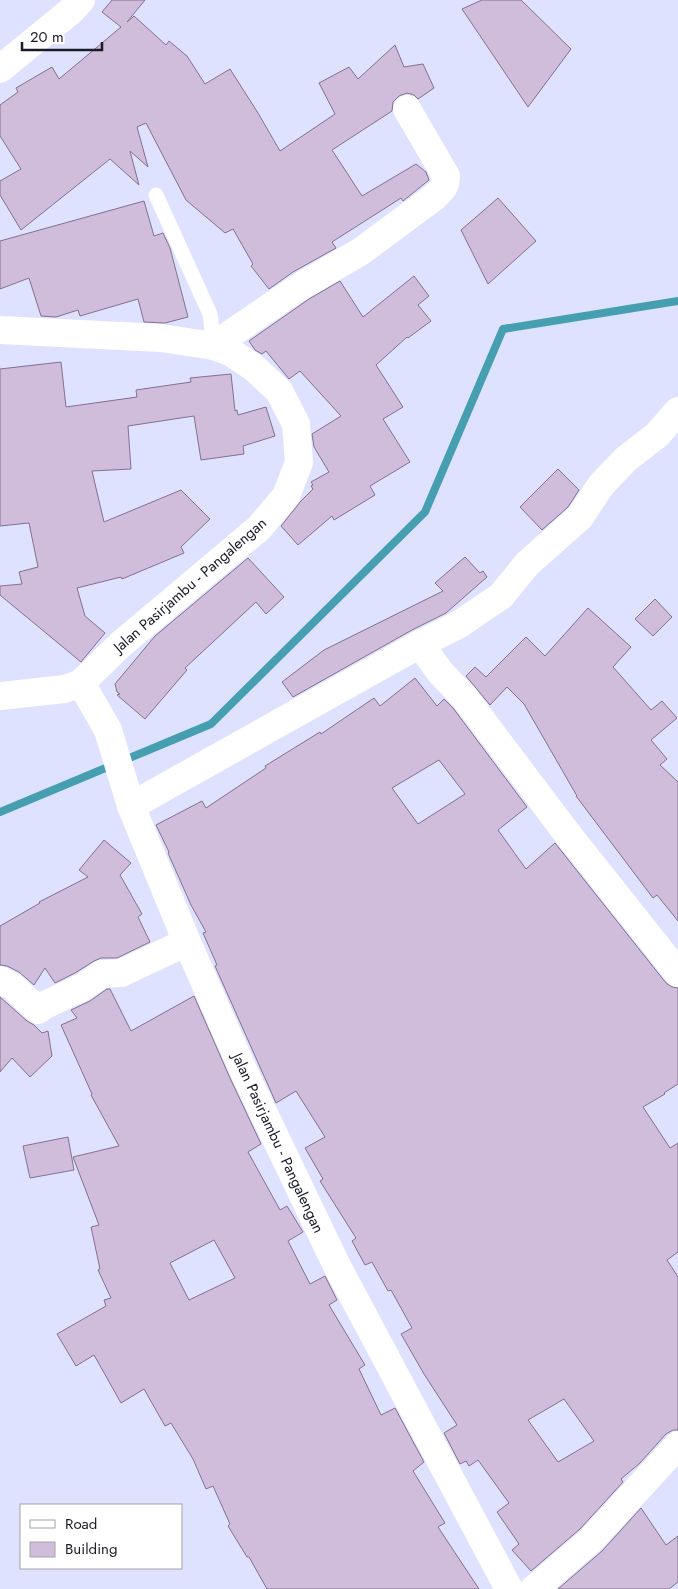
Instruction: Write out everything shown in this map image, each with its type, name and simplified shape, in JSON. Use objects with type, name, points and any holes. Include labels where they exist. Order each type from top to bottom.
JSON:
[{"type":"street","points":[[0,69],[72,10],[81,0]]},
{"type":"street","points":[[215,346],[301,286],[360,252],[443,189],[446,184],[446,176],[407,109]]},
{"type":"street","name":"Jalan Pasirjambu - Pangalengan","points":[[0,330],[161,338],[215,346],[232,353],[253,367],[280,391],[296,424],[299,462],[286,496],[259,528],[120,645],[81,683],[65,689],[0,696]]},
{"type":"street","points":[[130,800],[458,625],[501,596],[528,564],[580,517],[601,485],[626,459],[657,435],[678,411]]},
{"type":"street","points":[[420,644],[440,672],[465,698],[566,832],[678,973]]},
{"type":"street","name":"Jalan Pasirjambu - Pangalengan","points":[[81,683],[108,730],[130,800],[187,942],[244,1072],[337,1266],[509,1589]]},
{"type":"street","points":[[0,980],[12,986],[38,1010],[42,1006],[83,987],[102,974],[122,973],[187,942]]},
{"type":"street","points":[[534,1589],[591,1540],[678,1445]]},
{"type":"lane","points":[[156,195],[210,314],[215,346]]},
{"type":"building","points":[[112,0],[145,0],[127,22],[134,16],[166,45],[169,41],[187,56],[205,84],[230,69],[280,151],[335,114],[319,83],[349,67],[358,79],[395,45],[404,67],[423,64],[434,88],[418,99],[414,95],[407,93],[399,96],[393,102],[392,111],[332,150],[362,196],[416,164],[426,172],[429,180],[403,201],[401,198],[332,242],[336,248],[293,272],[269,289],[251,266],[253,264],[233,229],[225,233],[186,200],[146,123],[137,127],[148,167],[130,151],[139,185],[110,159],[21,230],[0,195],[0,181],[21,169],[0,136],[0,105],[18,92],[16,88],[52,67],[59,79],[121,27],[102,12]]},
{"type":"building","points":[[482,0],[521,0],[571,49],[528,107],[462,9]]},
{"type":"building","points":[[498,198],[536,241],[488,284],[461,230]]},
{"type":"building","points":[[144,201],[154,236],[163,233],[170,248],[188,317],[165,323],[144,322],[138,299],[80,316],[78,310],[56,317],[41,316],[29,278],[0,289],[0,241]]},
{"type":"building","points":[[414,276],[429,296],[418,305],[431,321],[407,337],[376,365],[403,407],[383,419],[410,462],[370,486],[375,495],[334,520],[332,516],[298,545],[281,526],[313,489],[311,482],[329,472],[314,447],[312,434],[341,416],[300,371],[289,379],[266,351],[262,354],[255,350],[249,341],[309,299],[340,281],[363,317]]},
{"type":"building","points":[[61,362],[66,407],[137,397],[136,390],[191,382],[190,378],[231,374],[235,411],[237,410],[238,415],[266,407],[275,436],[243,446],[244,454],[201,460],[194,416],[128,426],[131,469],[92,471],[104,522],[181,490],[210,519],[181,547],[184,553],[122,579],[121,577],[77,588],[85,616],[105,633],[81,662],[0,595],[0,586],[22,584],[19,572],[38,567],[29,523],[0,526],[0,369]]},
{"type":"building","points":[[558,469],[579,490],[568,507],[542,530],[520,507]]},
{"type":"building","points":[[465,557],[480,573],[483,571],[487,577],[446,613],[293,697],[282,682],[324,650],[443,591],[435,583]]},
{"type":"building","points":[[248,558],[284,597],[266,614],[256,602],[185,668],[187,670],[145,719],[117,695],[120,694],[117,692],[115,684],[155,636]]},
{"type":"building","points":[[655,599],[672,617],[653,636],[635,619]]},
{"type":"building","points":[[588,608],[631,647],[613,667],[651,710],[662,701],[677,718],[651,740],[667,759],[660,765],[678,782],[678,921],[657,895],[653,898],[576,796],[524,704],[507,687],[490,705],[466,676],[475,667],[486,677],[526,637],[545,656]]},
{"type":"building","points":[[415,678],[437,706],[444,699],[453,708],[527,807],[498,830],[526,869],[555,843],[666,983],[678,988],[678,1084],[643,1107],[670,1148],[678,1143],[678,1252],[667,1260],[678,1277],[678,1430],[673,1430],[666,1434],[640,1463],[621,1479],[623,1482],[580,1529],[531,1571],[512,1550],[519,1544],[497,1512],[509,1503],[478,1460],[469,1466],[466,1461],[460,1464],[444,1433],[457,1425],[401,1334],[412,1328],[391,1290],[388,1291],[372,1262],[365,1265],[352,1241],[356,1238],[320,1181],[323,1179],[305,1148],[325,1137],[296,1091],[276,1103],[215,966],[217,965],[203,933],[206,932],[191,905],[156,825],[202,801],[206,808],[266,768],[265,766],[320,732],[321,734],[374,698],[380,706]],"holes":[[[439,760],[465,794],[418,824],[392,788]],[[564,1399],[594,1441],[558,1462],[528,1420]]]},
{"type":"building","points":[[104,840],[131,863],[120,875],[142,914],[138,917],[150,942],[117,958],[101,958],[94,961],[55,983],[45,968],[34,985],[19,972],[0,965],[0,926],[39,902],[88,877],[79,870]]},
{"type":"building","points":[[107,989],[110,989],[131,1031],[194,996],[261,1144],[248,1152],[280,1210],[287,1206],[303,1232],[288,1241],[310,1284],[325,1276],[337,1300],[329,1305],[365,1365],[359,1369],[381,1415],[395,1408],[424,1462],[413,1471],[445,1523],[438,1527],[479,1589],[267,1589],[249,1557],[247,1557],[228,1526],[230,1524],[213,1486],[206,1489],[193,1459],[171,1423],[165,1426],[144,1389],[121,1403],[94,1355],[76,1366],[57,1334],[106,1306],[104,1300],[111,1298],[98,1270],[100,1269],[91,1227],[99,1225],[73,1157],[119,1146],[91,1095],[61,1025],[77,1018],[71,1010],[90,1001]],"holes":[[[214,1240],[235,1278],[189,1300],[170,1263]]]},
{"type":"building","points":[[0,997],[42,1033],[48,1031],[52,1056],[30,1077],[12,1058],[0,1072]]},
{"type":"building","points":[[68,1137],[74,1170],[30,1178],[23,1146]]},
{"type":"building","points":[[641,1508],[666,1545],[678,1536],[678,1582],[669,1589],[558,1589],[602,1551]]},
{"type":"waterway","points":[[0,812],[211,724],[425,512],[503,329],[678,301]]}]
